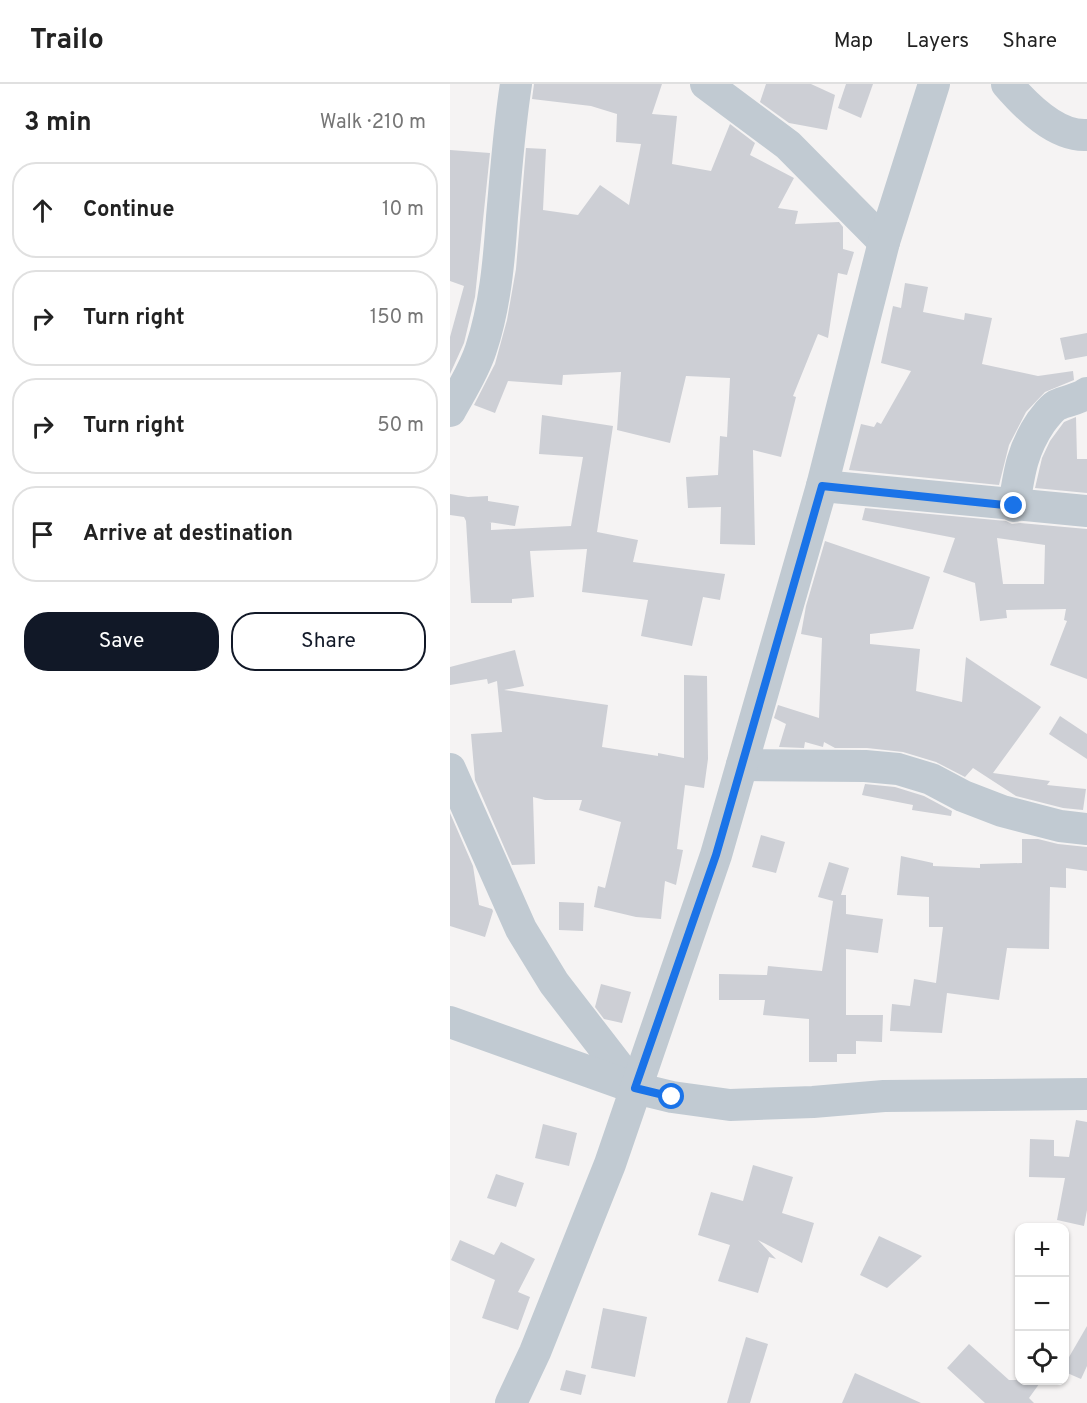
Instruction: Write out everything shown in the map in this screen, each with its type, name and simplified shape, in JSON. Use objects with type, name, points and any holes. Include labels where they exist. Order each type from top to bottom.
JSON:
[{"type":"street","points":[[450,411],[481,350],[490,315],[498,272],[510,126],[516,84]]},
{"type":"street","points":[[706,84],[788,146],[884,242]]},
{"type":"street","points":[[511,1403],[536,1352],[610,1164],[716,855],[822,486],[884,242],[934,84]]},
{"type":"street","points":[[1007,84],[1034,112],[1060,129],[1087,135]]},
{"type":"street","points":[[1014,506],[1020,465],[1030,438],[1047,413],[1058,405],[1087,393]]},
{"type":"street","points":[[822,486],[1014,506],[1087,511]]},
{"type":"street","points":[[742,765],[865,766],[898,769],[931,779],[963,796],[1002,811],[1060,826],[1087,829]]},
{"type":"street","points":[[450,769],[520,929],[554,983],[635,1088]]},
{"type":"street","points":[[450,1022],[635,1088],[672,1097],[730,1105],[813,1102],[884,1096],[1087,1094]]},
{"type":"building","points":[[534,84],[662,84],[652,114],[677,116],[672,164],[711,171],[730,124],[755,143],[750,155],[794,178],[778,208],[798,211],[795,224],[839,222],[843,227],[843,249],[854,252],[847,275],[838,273],[828,338],[818,334],[793,396],[796,397],[781,457],[753,450],[755,545],[720,544],[721,507],[688,508],[686,477],[718,475],[720,436],[727,437],[730,378],[686,376],[670,443],[617,430],[621,372],[563,375],[562,385],[508,381],[495,413],[474,405],[495,364],[507,320],[516,269],[526,148],[546,149],[543,210],[578,215],[600,185],[629,205],[641,144],[616,142],[617,114],[591,106],[532,99]]},
{"type":"building","points":[[766,84],[811,84],[835,95],[827,130],[789,123],[760,102]]},
{"type":"building","points":[[846,84],[873,84],[861,118],[838,108]]},
{"type":"building","points":[[450,150],[490,153],[475,297],[464,343],[450,374],[450,337],[464,286],[450,281]]},
{"type":"building","points":[[905,283],[928,287],[923,312],[964,320],[965,313],[992,318],[982,364],[1038,376],[1073,371],[1074,380],[1045,392],[1026,412],[1009,445],[999,485],[849,470],[861,424],[874,427],[877,422],[881,424],[911,371],[881,363],[893,306],[901,308]]},
{"type":"building","points":[[1087,333],[1087,356],[1065,360],[1060,338]]},
{"type":"building","points":[[542,415],[613,426],[597,532],[638,540],[633,562],[725,574],[720,600],[703,597],[692,646],[641,636],[648,600],[582,592],[587,549],[530,551],[534,597],[512,599],[512,603],[471,603],[466,521],[464,517],[450,515],[450,494],[468,497],[488,496],[488,501],[519,506],[515,526],[491,522],[491,530],[571,526],[583,457],[539,454]]},
{"type":"building","points":[[1076,417],[1077,459],[1087,459],[1087,493],[1035,488],[1042,458],[1050,441],[1064,422]]},
{"type":"building","points":[[865,508],[1006,521],[1012,524],[1087,529],[1087,679],[1050,665],[1067,621],[1064,620],[1066,609],[1006,610],[1007,618],[980,621],[975,583],[943,572],[955,538],[862,520]],"holes":[[[997,538],[1045,545],[1044,584],[1003,584]]]},
{"type":"building","points":[[825,541],[930,577],[913,629],[870,634],[870,644],[920,649],[916,691],[962,702],[966,657],[1041,707],[993,773],[1050,781],[1047,785],[1086,789],[1083,810],[1063,808],[1016,796],[973,768],[965,777],[936,762],[903,752],[867,748],[835,748],[824,742],[823,747],[805,742],[804,748],[779,747],[786,724],[774,718],[778,705],[819,718],[822,638],[801,634],[806,606]]},
{"type":"building","points":[[515,650],[524,686],[504,690],[608,705],[602,747],[658,756],[658,753],[684,758],[684,675],[707,676],[708,759],[704,788],[685,785],[677,849],[683,850],[676,885],[665,881],[661,919],[636,917],[594,907],[598,886],[605,888],[621,822],[579,810],[582,800],[545,800],[533,797],[535,864],[512,865],[475,780],[471,734],[502,732],[497,681],[488,684],[487,679],[450,685],[450,667]]},
{"type":"building","points":[[1060,716],[1087,734],[1087,759],[1049,734]]},
{"type":"building","points":[[865,784],[895,787],[924,796],[952,811],[951,816],[912,810],[913,805],[862,795]]},
{"type":"building","points":[[450,813],[473,866],[479,905],[493,911],[485,937],[450,926]]},
{"type":"building","points":[[761,835],[785,842],[776,873],[752,867]]},
{"type":"building","points":[[1022,839],[1038,839],[1087,847],[1087,871],[1066,868],[1066,888],[1050,887],[1049,949],[1007,948],[999,1000],[947,993],[942,1033],[890,1031],[892,1004],[910,1006],[914,979],[936,983],[943,927],[929,927],[929,897],[897,895],[901,856],[933,863],[933,866],[980,868],[980,864],[1022,863]]},
{"type":"building","points":[[829,862],[849,868],[841,895],[846,895],[846,914],[883,919],[878,953],[846,949],[846,1015],[883,1015],[882,1042],[856,1041],[856,1054],[837,1054],[837,1062],[809,1062],[809,1019],[763,1015],[765,1000],[719,1000],[719,974],[767,975],[768,966],[822,971],[833,901],[818,897]]},
{"type":"building","points":[[559,902],[584,903],[583,931],[559,930]]},
{"type":"building","points":[[601,984],[631,992],[622,1023],[604,1019],[595,1007]]},
{"type":"building","points":[[1076,1120],[1087,1122],[1087,1210],[1084,1226],[1057,1220],[1065,1178],[1029,1177],[1030,1139],[1054,1140],[1054,1156],[1069,1157]]},
{"type":"building","points":[[543,1124],[577,1133],[569,1166],[535,1158]]},
{"type":"building","points":[[753,1165],[793,1177],[782,1213],[814,1223],[802,1263],[758,1240],[776,1259],[769,1257],[758,1293],[718,1281],[730,1245],[698,1235],[711,1192],[743,1201]]},
{"type":"building","points":[[496,1174],[524,1183],[516,1207],[487,1198]]},
{"type":"building","points":[[879,1236],[922,1256],[887,1288],[860,1275]]},
{"type":"building","points":[[460,1240],[494,1255],[501,1242],[535,1259],[518,1292],[530,1297],[518,1330],[482,1318],[495,1280],[451,1260]]},
{"type":"building","points":[[603,1308],[647,1317],[635,1377],[591,1368]]},
{"type":"building","points":[[1087,1326],[1087,1366],[1081,1379],[1069,1374],[1069,1357]]},
{"type":"building","points":[[746,1337],[768,1344],[750,1403],[727,1403]]},
{"type":"building","points":[[969,1344],[1009,1380],[1015,1380],[1015,1385],[1038,1385],[1029,1398],[1034,1403],[985,1403],[947,1368]]},
{"type":"building","points":[[566,1370],[586,1375],[581,1395],[560,1390]]},
{"type":"building","points":[[855,1373],[921,1403],[842,1403]]},
{"type":"route","points":[[672,1097],[635,1088],[716,855],[822,486],[1014,506]]}]
